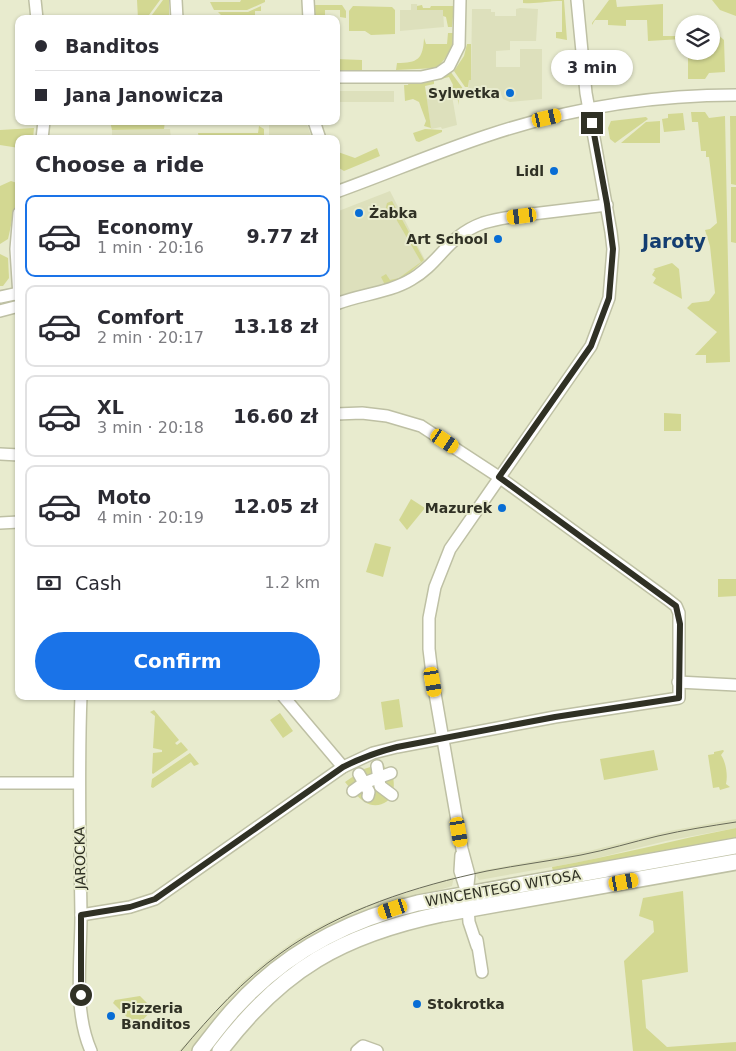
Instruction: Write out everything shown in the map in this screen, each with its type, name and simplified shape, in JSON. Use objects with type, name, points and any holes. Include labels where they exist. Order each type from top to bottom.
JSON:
[{"type":"main road","name":"WINCENTEGO WITOSA","points":[[220,1051],[250,1014],[285,981],[322,957],[375,931],[468,902],[736,846]]},
{"type":"main road","name":"WINCENTEGO WITOSA","points":[[200,1051],[249,993],[291,958],[340,929],[393,909],[468,902],[736,862]]},
{"type":"street","points":[[35,0],[37,15]]},
{"type":"street","points":[[176,0],[177,15]]},
{"type":"street","points":[[308,0],[309,15]]},
{"type":"street","points":[[340,77],[421,77],[439,73],[449,66],[459,46],[460,0]]},
{"type":"street","points":[[482,972],[477,946],[476,925],[460,871],[462,849],[429,649],[429,618],[435,587],[450,549],[591,346],[609,298],[612,280],[613,249],[607,204],[589,110],[577,0]]},
{"type":"street","points":[[340,186],[486,136],[547,118],[672,97],[736,95]]},
{"type":"street","points":[[340,303],[396,287],[413,279],[423,272],[452,241],[466,231],[483,223],[504,218],[607,204]]},
{"type":"street","points":[[0,297],[15,294]]},
{"type":"street","points":[[0,310],[15,307]]},
{"type":"street","points":[[81,915],[130,907],[155,899],[343,767],[373,753],[555,717],[679,698],[680,624],[676,606],[499,477],[421,426],[387,416],[362,413],[340,414]]},
{"type":"street","points":[[0,454],[15,455]]},
{"type":"street","points":[[0,523],[15,522]]},
{"type":"street","points":[[678,682],[736,685]]},
{"type":"street","name":"JAROCKA","points":[[80,700],[78,783],[81,915],[80,978],[82,1027],[91,1051]]},
{"type":"street","points":[[286,700],[343,767]]},
{"type":"street","points":[[353,791],[365,786],[379,776],[391,772]]},
{"type":"street","points":[[379,776],[392,795]]},
{"type":"street","points":[[0,783],[78,783]]},
{"type":"street","points":[[357,1051],[363,1046],[377,1051]]},
{"type":"shaded area","points":[[411,4],[417,4],[418,10],[443,10],[444,27],[400,31],[400,10],[411,10]]},
{"type":"shaded area","points":[[472,9],[491,9],[491,12],[495,12],[495,16],[516,16],[516,9],[538,9],[536,41],[510,41],[510,50],[496,51],[496,67],[520,67],[520,49],[542,49],[542,99],[510,102],[503,99],[500,92],[468,91],[469,80],[471,80]]},
{"type":"shaded area","points":[[451,90],[457,125],[442,129],[441,127],[431,129],[426,95]]},
{"type":"shaded area","points":[[340,91],[394,91],[394,102],[340,102]]},
{"type":"shaded area","points":[[269,125],[307,125],[311,135],[269,135]]},
{"type":"shaded area","points":[[170,129],[171,135],[112,135],[112,130]]},
{"type":"shaded area","points":[[390,191],[425,260],[404,278],[382,286],[340,295],[340,210]]},
{"type":"shaded area","points":[[736,819],[736,828],[666,841],[585,861],[479,880],[474,872],[589,851],[669,831]]},
{"type":"shaded area","points":[[454,877],[452,886],[362,914],[206,1034],[192,1051],[179,1051],[242,982],[297,939],[357,909]]},
{"type":"green space","points":[[137,0],[160,0],[149,15],[138,15]]},
{"type":"green space","points":[[163,0],[169,0],[169,15],[152,15]]},
{"type":"green space","points":[[241,0],[265,0],[265,2],[247,10],[214,10],[210,2],[240,2]]},
{"type":"green space","points":[[523,0],[564,0],[567,40],[556,38],[556,32],[562,32],[562,1],[523,3]]},
{"type":"green space","points":[[609,0],[616,0],[617,7],[663,4],[663,36],[675,36],[675,39],[648,41],[647,20],[626,20],[626,26],[608,25],[608,20],[595,20],[592,25],[592,23]]},
{"type":"green space","points":[[712,0],[736,0],[736,16],[720,10]]},
{"type":"green space","points":[[315,5],[342,5],[346,11],[346,18],[340,17],[340,10],[325,10],[325,15],[314,15]]},
{"type":"green space","points":[[422,5],[423,8],[454,6],[452,27],[448,27],[446,17],[443,16],[443,10],[417,10],[417,6]]},
{"type":"green space","points":[[261,6],[261,11],[255,11],[255,15],[221,15],[218,12],[248,12]]},
{"type":"green space","points":[[353,6],[392,7],[395,10],[395,34],[371,35],[365,31],[349,31],[349,11]]},
{"type":"green space","points":[[448,33],[453,33],[451,48],[437,68],[396,70],[397,63],[415,61],[421,55],[424,38],[426,44],[447,44]]},
{"type":"green space","points":[[720,36],[724,40],[725,72],[709,73],[705,79],[688,79],[688,60],[720,60]]},
{"type":"green space","points":[[467,44],[471,44],[471,80],[469,80],[468,87],[465,87],[454,71],[464,56]]},
{"type":"green space","points":[[340,59],[362,60],[362,71],[340,70]]},
{"type":"green space","points":[[450,71],[464,90],[458,92],[459,105],[457,97],[452,97],[449,91],[453,85],[449,77],[441,79]]},
{"type":"green space","points":[[434,79],[434,84],[425,86],[431,128],[424,126],[426,121],[419,102],[413,99],[405,101],[404,85],[408,85],[409,81]]},
{"type":"green space","points":[[691,112],[705,112],[709,118],[725,116],[730,362],[706,363],[706,355],[695,355],[717,332],[687,308],[692,303],[709,301],[715,293],[710,246],[705,230],[710,229],[717,223],[709,157],[706,157],[706,151],[701,151],[698,122],[692,122]]},
{"type":"green space","points":[[683,113],[685,130],[664,132],[662,119],[668,118],[668,114]]},
{"type":"green space","points":[[730,116],[736,116],[736,185],[731,184]]},
{"type":"green space","points":[[646,117],[648,119],[615,143],[610,139],[608,128],[611,121]]},
{"type":"green space","points":[[660,121],[660,143],[621,143],[646,122]]},
{"type":"green space","points":[[111,125],[164,125],[164,129],[112,130]]},
{"type":"green space","points":[[259,126],[264,129],[264,135],[198,135],[198,133],[258,133]]},
{"type":"green space","points":[[34,128],[33,135],[15,135],[15,147],[0,145],[0,130]]},
{"type":"green space","points":[[425,129],[442,130],[442,132],[419,142],[416,141],[413,133]]},
{"type":"green space","points":[[377,148],[380,156],[344,171],[340,169],[340,153],[355,158]]},
{"type":"green space","points":[[11,181],[15,182],[15,207],[8,239],[0,244],[0,186]]},
{"type":"green space","points":[[731,187],[736,187],[736,243],[731,242]]},
{"type":"green space","points":[[392,201],[424,260],[406,276],[385,285],[381,277],[386,274],[390,280],[399,278],[421,262],[392,212],[388,214],[385,211],[387,203]]},
{"type":"green space","points":[[0,254],[8,258],[9,278],[3,286],[0,286]]},
{"type":"green space","points":[[672,263],[679,269],[682,299],[653,283],[656,278],[652,275],[655,270],[653,269]]},
{"type":"green space","points":[[664,413],[681,414],[681,431],[664,431]]},
{"type":"green space","points":[[411,499],[425,508],[407,530],[399,520]]},
{"type":"green space","points":[[375,543],[391,547],[383,577],[366,572]]},
{"type":"green space","points":[[718,579],[736,579],[736,596],[718,597]]},
{"type":"green space","points":[[399,699],[403,727],[385,730],[381,702]]},
{"type":"green space","points":[[154,710],[179,740],[175,743],[177,745],[181,742],[188,750],[153,774],[153,753],[162,752],[162,750],[153,748],[155,716],[150,712]]},
{"type":"green space","points":[[280,713],[293,731],[283,738],[270,720]]},
{"type":"green space","points":[[654,750],[658,770],[604,780],[600,759]]},
{"type":"green space","points":[[723,750],[721,755],[726,769],[726,784],[730,787],[720,790],[719,787],[713,788],[708,755]]},
{"type":"green space","points":[[190,753],[199,764],[194,766],[191,762],[153,788],[151,787],[152,779]]},
{"type":"green space","points":[[383,763],[385,768],[392,771],[394,786],[392,795],[382,804],[369,804],[359,798],[345,782],[364,769]]},
{"type":"green space","points":[[736,828],[736,841],[553,871],[552,867],[598,858]]},
{"type":"green space","points":[[683,891],[688,972],[642,980],[646,1028],[667,1047],[736,1042],[736,1051],[633,1051],[624,961],[654,932],[653,921],[639,916],[643,898]]},
{"type":"green space","points":[[140,996],[153,1009],[138,1025],[135,1025],[113,1003],[115,1000]]},
{"type":"tram line","points":[[181,1051],[228,999],[267,963],[304,938],[353,912],[406,892],[460,877],[581,855],[648,838],[736,822]]},
{"type":"place","name":"Sylwetka","points":[[510,93]]},
{"type":"place","name":"Lidl","points":[[554,171]]},
{"type":"place","name":"Żabka","points":[[359,213]]},
{"type":"place","name":"Art School","points":[[498,239]]},
{"type":"place","name":"Mazurek","points":[[502,508]]},
{"type":"place","name":"Stokrotka","points":[[417,1004]]},
{"type":"place","name":"Pizzeria Banditos","points":[[111,1016]]},
{"type":"district","name":"Jaroty","points":[[674,241]]},
{"type":"route","points":[[81,995],[81,915],[130,907],[155,899],[343,767],[357,760],[373,753],[397,747],[555,717],[679,698],[680,624],[676,606],[602,554],[546,510],[499,477],[591,346],[609,298],[612,280],[612,232],[592,123]]}]
